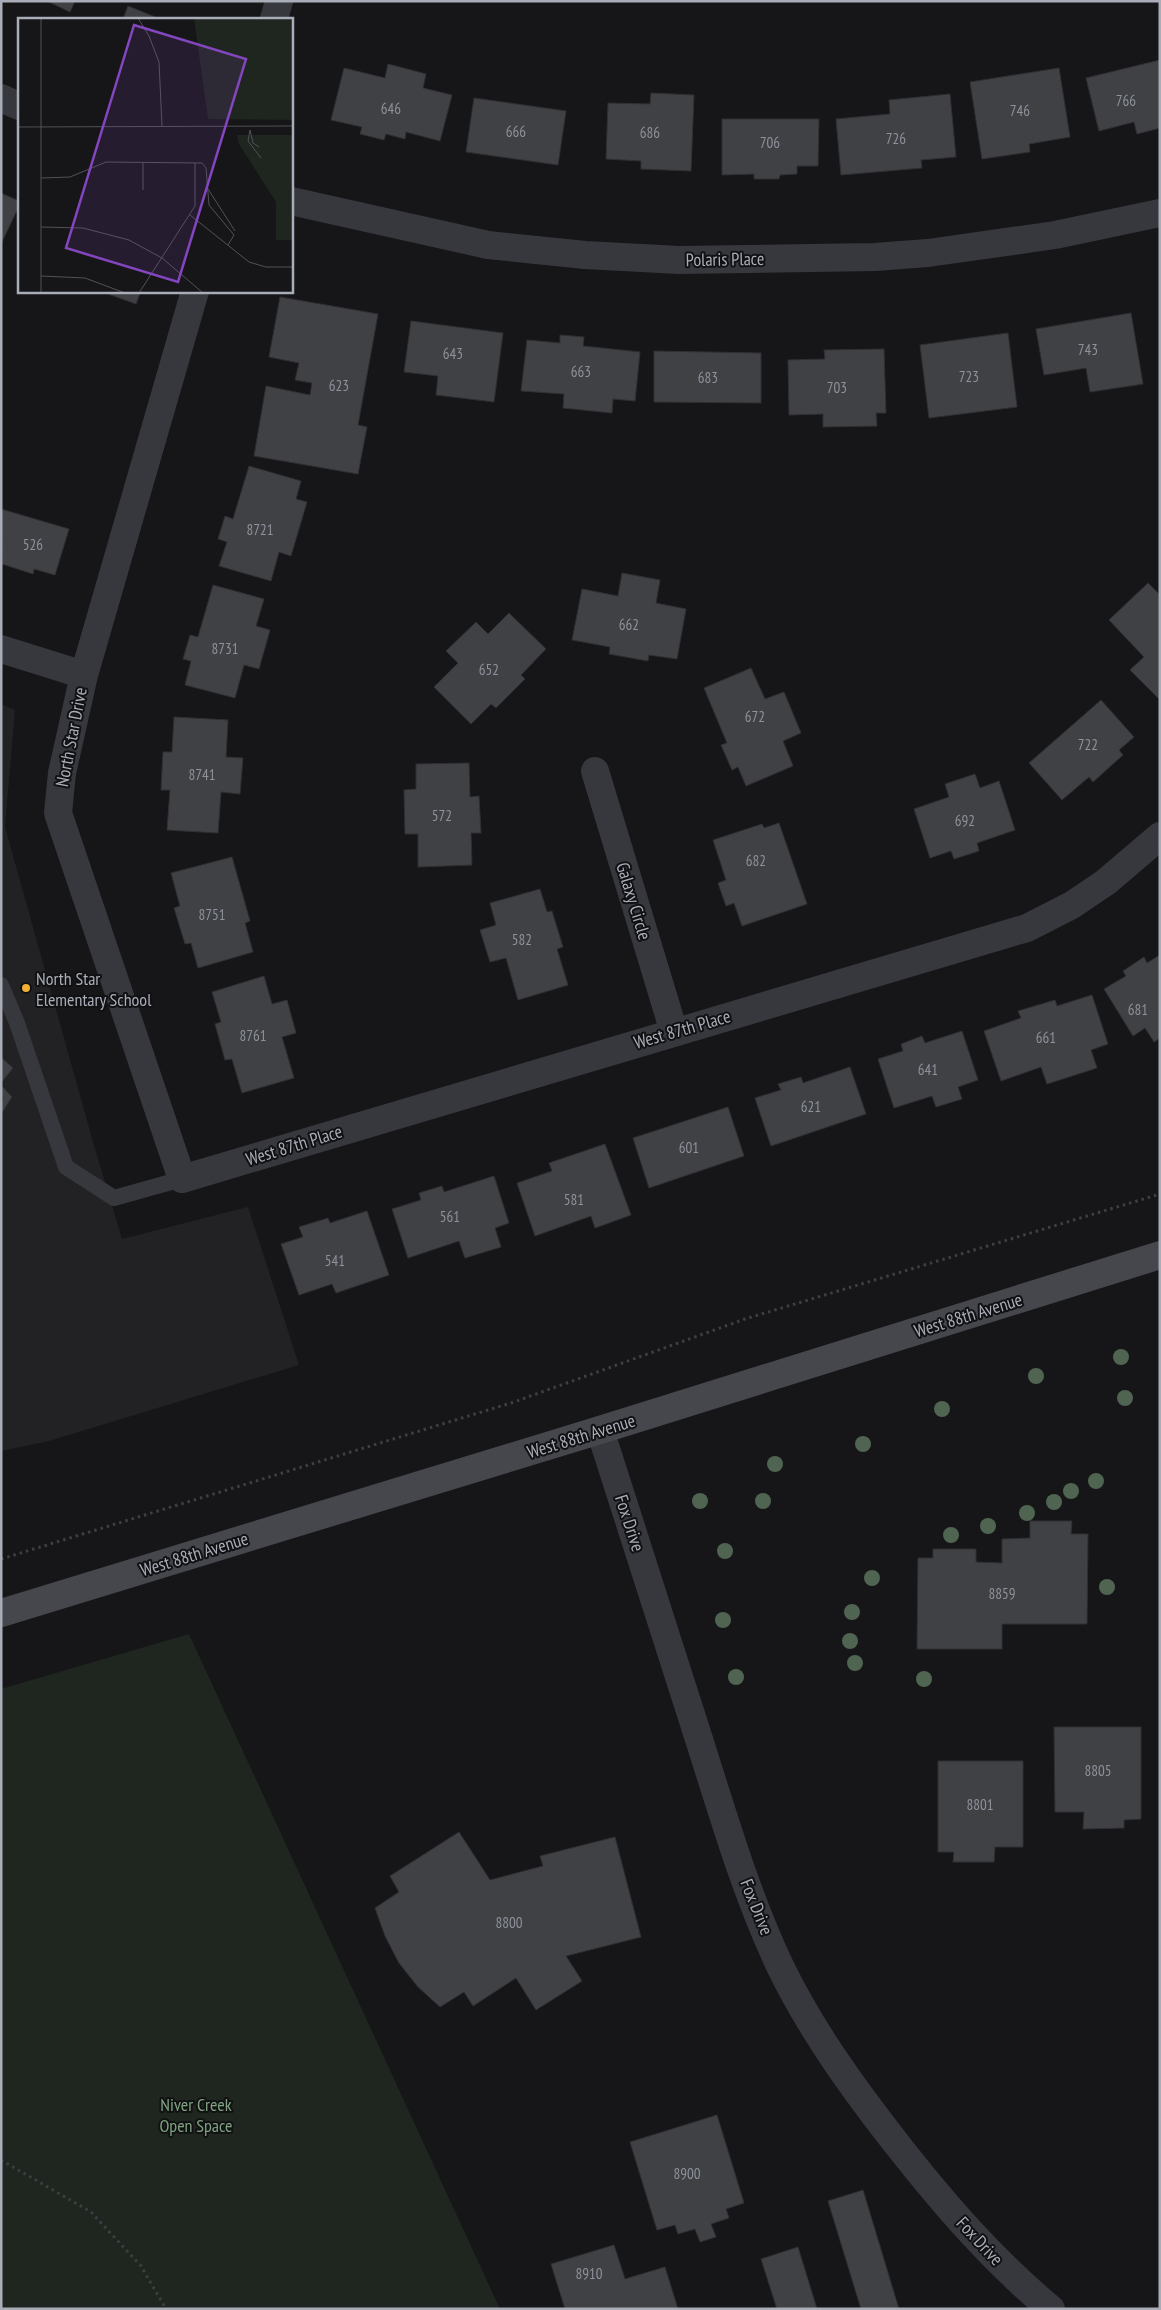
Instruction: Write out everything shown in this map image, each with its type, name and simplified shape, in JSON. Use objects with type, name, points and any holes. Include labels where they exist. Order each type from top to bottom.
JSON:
[{"type":"main road","name":"West 88th Avenue","points":[[1,1613],[600,1430],[1160,1255]]},
{"type":"street","points":[[274,18],[279,1]]},
{"type":"street","points":[[1,98],[18,106]]},
{"type":"street","name":"Polaris Place","points":[[292,201],[488,245],[585,256],[679,260],[875,257],[928,253],[1054,235],[1160,213]]},
{"type":"street","name":"North Star Drive","points":[[182,1179],[58,813],[62,773],[84,675],[195,292]]},
{"type":"street","points":[[1,649],[84,675]]},
{"type":"street","name":"Galaxy Circle","points":[[595,771],[674,1032]]},
{"type":"street","name":"West 87th Place","points":[[182,1179],[1027,928],[1072,905],[1106,882],[1160,836]]},
{"type":"street","name":"Fox Drive","points":[[600,1430],[717,1795],[747,1883],[780,1966],[817,2033],[866,2104],[931,2188],[988,2251],[1023,2286],[1051,2309]]},
{"type":"lane","points":[[1,985],[17,1023],[66,1167],[114,1198],[182,1179]]},
{"type":"path","points":[[1,1559],[511,1403],[746,1319],[1160,1194]]},
{"type":"path","points":[[1,2160],[91,2212],[141,2266],[166,2309]]},
{"type":"shaded area","name":"North Star Elementary School","points":[[1,704],[15,710],[5,827],[122,1239],[248,1207],[299,1365],[49,1441],[1,1451]]},
{"type":"green space","name":"Niver Creek Open Space","points":[[189,1634],[500,2309],[1,2309],[1,1689]]},
{"type":"building","points":[[47,1],[75,1],[70,12]]},
{"type":"building","points":[[128,6],[158,18],[123,18]]},
{"type":"building","points":[[1160,60],[1160,128],[1137,134],[1134,122],[1099,131],[1086,78]]},
{"type":"building","points":[[388,64],[426,74],[423,88],[452,95],[440,141],[406,132],[405,139],[386,134],[384,140],[360,134],[362,127],[331,120],[344,68],[385,78]]},
{"type":"building","points":[[1059,68],[1070,137],[1029,144],[1030,152],[982,159],[970,82]]},
{"type":"building","points":[[651,93],[694,95],[691,171],[641,169],[641,161],[606,159],[608,103],[650,104]]},
{"type":"building","points":[[950,94],[956,157],[921,160],[922,168],[841,175],[836,119],[890,114],[889,100]]},
{"type":"building","points":[[474,98],[566,111],[558,165],[466,152]]},
{"type":"building","points":[[722,119],[819,119],[818,166],[797,166],[797,174],[780,175],[779,179],[754,179],[754,174],[722,175]]},
{"type":"building","points":[[1,193],[18,201],[18,208],[1,244]]},
{"type":"building","points":[[103,292],[141,292],[136,304]]},
{"type":"building","points":[[280,297],[378,314],[358,425],[367,427],[358,474],[254,456],[266,386],[310,395],[312,383],[295,380],[299,363],[269,357]]},
{"type":"building","points":[[1131,313],[1143,384],[1090,392],[1086,368],[1044,375],[1036,329]]},
{"type":"building","points":[[411,321],[503,333],[494,402],[436,395],[438,376],[404,372]]},
{"type":"building","points":[[1008,333],[1017,407],[929,418],[920,345]]},
{"type":"building","points":[[560,335],[584,337],[583,346],[640,352],[635,401],[613,399],[612,413],[563,408],[564,394],[521,391],[527,340],[560,343]]},
{"type":"building","points":[[884,349],[886,413],[876,413],[877,426],[823,427],[823,414],[789,415],[788,360],[825,359],[824,350]]},
{"type":"building","points":[[654,351],[761,353],[761,403],[654,402]]},
{"type":"building","points":[[249,466],[301,481],[296,499],[307,502],[291,556],[279,552],[271,581],[219,566],[227,542],[218,539],[225,516],[233,519]]},
{"type":"building","points":[[1,509],[69,529],[55,575],[34,569],[33,574],[2,564]]},
{"type":"building","points":[[622,573],[660,580],[656,603],[686,609],[677,659],[649,655],[648,661],[609,654],[610,647],[572,640],[582,589],[618,596]]},
{"type":"building","points":[[1148,583],[1160,595],[1160,700],[1130,670],[1144,657],[1109,620]]},
{"type":"building","points":[[213,585],[264,599],[256,626],[270,630],[259,669],[244,665],[235,698],[185,685],[191,661],[183,659],[190,635],[198,637]]},
{"type":"building","points":[[509,613],[546,649],[521,675],[525,679],[496,708],[491,704],[471,724],[434,687],[458,663],[446,651],[476,622],[488,634]]},
{"type":"building","points":[[751,668],[765,699],[784,692],[801,733],[783,741],[793,766],[746,786],[738,767],[732,770],[721,745],[727,743],[704,688]]},
{"type":"building","points":[[1101,700],[1134,737],[1119,750],[1123,755],[1093,782],[1089,777],[1062,800],[1029,763]]},
{"type":"building","points":[[174,717],[228,720],[226,757],[243,758],[240,794],[221,792],[218,833],[167,830],[170,790],[161,790],[163,752],[172,752]]},
{"type":"building","points":[[469,763],[470,797],[479,796],[481,833],[471,833],[472,865],[418,867],[418,834],[405,834],[404,790],[416,789],[416,764]]},
{"type":"building","points":[[975,774],[980,788],[999,781],[1015,830],[977,843],[979,851],[954,859],[951,851],[930,858],[914,809],[949,797],[945,784]]},
{"type":"building","points":[[779,823],[807,904],[742,926],[734,903],[726,906],[718,883],[726,880],[713,840],[762,824],[764,828]]},
{"type":"building","points":[[232,857],[250,921],[245,923],[253,952],[198,968],[191,943],[185,944],[174,908],[180,906],[171,873]]},
{"type":"building","points":[[540,889],[547,912],[552,911],[563,947],[557,949],[568,985],[518,1000],[506,958],[490,962],[480,930],[496,925],[490,903]]},
{"type":"building","points":[[1160,955],[1160,1038],[1154,1042],[1145,1028],[1133,1036],[1104,989],[1126,976],[1123,971],[1144,957],[1147,963]]},
{"type":"building","points":[[264,976],[272,1004],[287,1000],[296,1033],[282,1037],[294,1078],[242,1093],[232,1059],[225,1060],[215,1024],[221,1022],[212,992]]},
{"type":"building","points":[[1092,995],[1108,1044],[1091,1050],[1097,1068],[1047,1084],[1041,1067],[1001,1081],[984,1031],[1021,1018],[1018,1011],[1055,1000],[1057,1006]]},
{"type":"building","points":[[962,1031],[978,1080],[958,1087],[962,1099],[936,1107],[932,1096],[894,1108],[878,1059],[903,1051],[901,1044],[922,1036],[925,1043]]},
{"type":"building","points":[[1,1057],[13,1068],[1,1083]]},
{"type":"building","points":[[850,1067],[866,1114],[771,1146],[755,1098],[781,1090],[778,1084],[801,1077],[803,1083]]},
{"type":"building","points":[[1,1085],[12,1097],[1,1114]]},
{"type":"building","points":[[728,1107],[744,1156],[649,1188],[633,1138]]},
{"type":"building","points":[[605,1144],[631,1215],[595,1228],[591,1216],[535,1236],[517,1183],[552,1171],[549,1163]]},
{"type":"building","points":[[494,1176],[509,1223],[495,1228],[501,1247],[465,1258],[459,1241],[408,1258],[392,1209],[421,1200],[419,1193],[442,1186],[444,1192]]},
{"type":"building","points":[[367,1211],[389,1275],[336,1293],[332,1284],[299,1295],[281,1244],[303,1237],[299,1227],[328,1218],[330,1223]]},
{"type":"building","points":[[1030,1521],[1072,1521],[1071,1534],[1088,1534],[1087,1624],[1002,1624],[1002,1649],[917,1649],[918,1558],[933,1558],[933,1549],[976,1549],[976,1562],[1002,1563],[1002,1539],[1030,1538]]},
{"type":"building","points":[[1054,1727],[1141,1727],[1141,1819],[1124,1820],[1124,1828],[1083,1829],[1084,1812],[1055,1812]]},
{"type":"building","points":[[938,1761],[1023,1761],[1023,1847],[995,1847],[994,1862],[953,1862],[954,1852],[938,1852]]},
{"type":"building","points":[[459,1832],[490,1880],[543,1866],[540,1856],[615,1837],[641,1937],[566,1956],[582,1981],[536,2010],[516,1978],[473,2006],[464,1992],[440,2007],[418,1987],[399,1963],[385,1936],[375,1908],[399,1892],[390,1876]]},
{"type":"building","points":[[717,2115],[744,2203],[726,2209],[729,2218],[711,2224],[716,2237],[700,2242],[695,2229],[678,2234],[675,2225],[657,2230],[630,2142]]},
{"type":"building","points":[[863,2190],[899,2309],[861,2309],[828,2201]]},
{"type":"building","points":[[614,2245],[625,2279],[665,2267],[678,2309],[565,2309],[551,2264]]},
{"type":"building","points":[[798,2247],[817,2309],[777,2309],[761,2259]]},
{"type":"place","name":"North Star Elementary School","points":[[26,988]]}]
